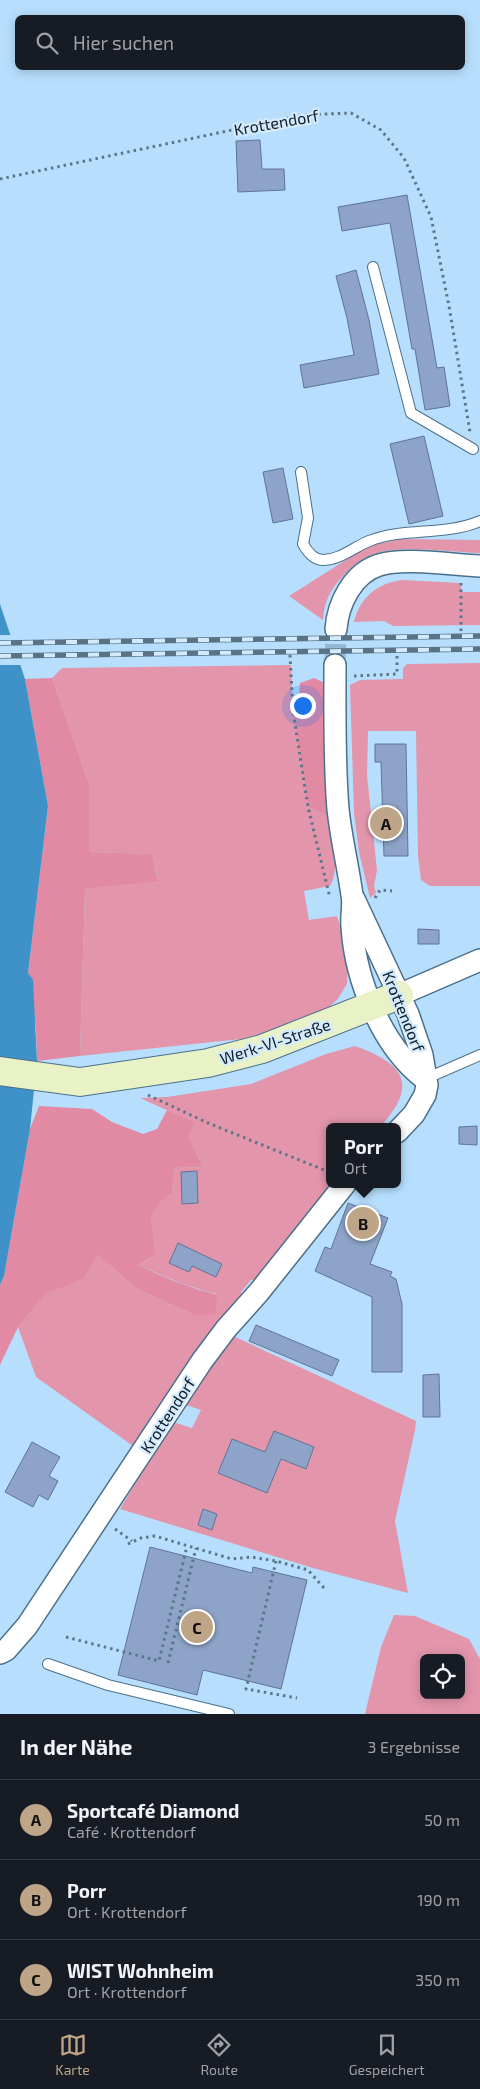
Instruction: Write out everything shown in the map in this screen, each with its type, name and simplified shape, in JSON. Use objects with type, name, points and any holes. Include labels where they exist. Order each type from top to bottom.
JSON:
[{"type":"main road","name":"Werk-VI-Straße","points":[[0,1072],[80,1082],[162,1071],[235,1056],[302,1034],[399,995]]},
{"type":"street","points":[[336,629],[340,606],[350,587],[378,565],[407,562],[480,566]]},
{"type":"street","name":"Krottendorf","points":[[335,665],[338,808],[346,865],[363,898],[399,995],[408,1014],[422,1055],[426,1082],[421,1105],[401,1128]]},
{"type":"street","name":"Krottendorf","points":[[363,898],[352,926],[358,965],[372,1006],[397,1050],[411,1068],[426,1082]]},
{"type":"street","name":"Werk-VI-Straße","points":[[399,995],[480,960]]},
{"type":"street","name":"Krottendorf","points":[[0,1653],[6,1650],[28,1626],[202,1361],[342,1188]]},
{"type":"lane","points":[[372,267],[410,413],[473,449]]},
{"type":"lane","points":[[301,472],[308,518],[303,544],[309,553],[320,560],[333,559],[370,541],[390,536],[463,528],[480,520]]},
{"type":"lane","points":[[426,1082],[480,1055]]},
{"type":"lane","points":[[48,1664],[108,1685],[229,1714]]},
{"type":"path","name":"Krottendorf","points":[[0,179],[303,114],[351,112],[381,130],[404,158],[431,217],[450,306],[473,449]]},
{"type":"path","points":[[461,583],[461,632]]},
{"type":"path","points":[[353,676],[397,674],[397,655]]},
{"type":"path","points":[[290,656],[293,711],[308,807],[330,898]]},
{"type":"path","points":[[363,898],[380,890],[392,891]]},
{"type":"path","points":[[143,1093],[208,1123],[326,1171]]},
{"type":"path","points":[[112,1527],[132,1541]]},
{"type":"path","points":[[128,1544],[141,1538],[155,1536],[232,1559],[251,1557],[276,1561],[308,1570],[324,1588]]},
{"type":"path","points":[[66,1636],[159,1661],[186,1546]]},
{"type":"path","points":[[168,1663],[196,1548]]},
{"type":"path","points":[[276,1561],[246,1690],[298,1698]]},
{"type":"path","points":[[178,1580],[187,1582]]},
{"type":"path","points":[[162,1649],[171,1651]]},
{"type":"shaded area","points":[[402,539],[480,540],[480,553],[401,549],[367,556],[350,569],[331,591],[326,602],[323,620],[289,596],[368,546]]},
{"type":"shaded area","points":[[402,580],[461,583],[461,592],[480,592],[480,625],[393,626],[384,621],[354,622],[361,605],[371,593],[385,584]]},
{"type":"shaded area","points":[[480,663],[480,886],[430,886],[421,880],[418,856],[416,731],[368,731],[367,775],[377,870],[374,886],[376,893],[370,898],[359,852],[354,813],[350,685],[360,680],[403,679],[403,668],[407,664]]},
{"type":"shaded area","points":[[291,665],[293,711],[308,807],[328,816],[335,861],[335,870],[330,886],[304,891],[309,920],[337,916],[344,939],[348,965],[347,984],[337,1000],[315,1019],[241,1039],[80,1056],[85,889],[158,880],[152,854],[89,852],[89,784],[52,678],[62,668]]},
{"type":"shaded area","points":[[52,678],[89,784],[89,852],[152,854],[158,881],[85,889],[80,1056],[37,1061],[36,1029],[28,973],[48,806],[25,679]]},
{"type":"shaded area","points":[[314,678],[327,684],[333,797],[328,816],[308,807],[293,711],[298,707],[300,683]]},
{"type":"shaded area","points":[[355,1046],[385,1060],[395,1068],[400,1077],[402,1087],[400,1099],[383,1123],[326,1123],[326,1188],[333,1188],[264,1279],[251,1280],[241,1292],[242,1300],[207,1335],[133,1446],[36,1377],[18,1327],[46,1292],[84,1279],[98,1255],[137,1289],[194,1315],[216,1294],[158,1274],[139,1265],[156,1254],[151,1216],[162,1201],[172,1193],[175,1168],[203,1167],[189,1137],[193,1122],[140,1098],[167,1097],[251,1084],[326,1054]]},
{"type":"shaded area","points":[[39,1106],[92,1109],[112,1122],[143,1134],[157,1129],[167,1110],[194,1122],[189,1137],[203,1167],[175,1168],[172,1193],[162,1201],[151,1216],[156,1254],[139,1265],[177,1282],[217,1295],[215,1314],[194,1315],[137,1289],[98,1255],[84,1279],[46,1293],[18,1327],[0,1365],[0,1285],[4,1276],[30,1129]]},
{"type":"shaded area","points":[[231,1335],[416,1421],[395,1521],[408,1593],[313,1568],[120,1509],[173,1422],[192,1428],[201,1410],[186,1405]]},
{"type":"shaded area","points":[[394,1615],[415,1616],[469,1639],[480,1659],[480,1714],[365,1714],[381,1647]]},
{"type":"water","points":[[0,604],[25,679],[48,806],[28,973],[33,980],[37,1061],[30,1129],[4,1276],[0,1285]]},
{"type":"pier","points":[[0,635],[13,635],[23,665],[0,665]]},
{"type":"building","points":[[260,140],[262,169],[284,169],[285,190],[238,192],[236,141]]},
{"type":"building","points":[[407,195],[437,368],[444,367],[450,406],[425,410],[415,349],[412,349],[390,223],[342,231],[338,207]]},
{"type":"building","points":[[356,270],[369,320],[379,374],[304,388],[300,365],[354,355],[336,276]]},
{"type":"building","points":[[424,436],[443,516],[409,524],[390,444]]},
{"type":"building","points":[[283,468],[293,519],[273,523],[263,472]]},
{"type":"building","points":[[375,744],[406,744],[408,856],[384,856],[381,762],[375,762]]},
{"type":"building","points":[[418,929],[439,930],[439,944],[418,944]]},
{"type":"building","points":[[477,1126],[477,1145],[459,1144],[459,1127]]},
{"type":"building","points":[[197,1171],[198,1203],[182,1204],[181,1172]]},
{"type":"building","points":[[348,1203],[388,1218],[370,1264],[392,1272],[390,1276],[396,1279],[402,1304],[402,1372],[372,1372],[372,1297],[315,1271],[325,1247],[331,1249]]},
{"type":"building","points":[[178,1243],[222,1264],[216,1277],[192,1266],[189,1272],[169,1263]]},
{"type":"building","points":[[256,1325],[339,1360],[332,1376],[249,1341]]},
{"type":"building","points":[[439,1374],[440,1417],[423,1417],[423,1375]]},
{"type":"building","points":[[274,1431],[314,1447],[306,1469],[281,1459],[267,1493],[218,1473],[232,1439],[265,1452]]},
{"type":"building","points":[[32,1442],[60,1457],[49,1476],[58,1481],[48,1500],[39,1495],[33,1507],[5,1492]]},
{"type":"building","points":[[203,1509],[217,1514],[212,1530],[198,1525]]},
{"type":"building","points":[[150,1547],[252,1573],[253,1567],[307,1580],[281,1689],[203,1670],[197,1695],[118,1675]]},
{"type":"tunnel","points":[[335,665],[336,629]]},
{"type":"railway","points":[[0,643],[480,636]]},
{"type":"railway","points":[[0,656],[480,649]]},
{"type":"place","name":"Sportcafé Diamond","points":[[386,823]]},
{"type":"place","name":"Porr","points":[[363,1223]]},
{"type":"place","name":"WIST Wohnheim","points":[[197,1627]]}]
